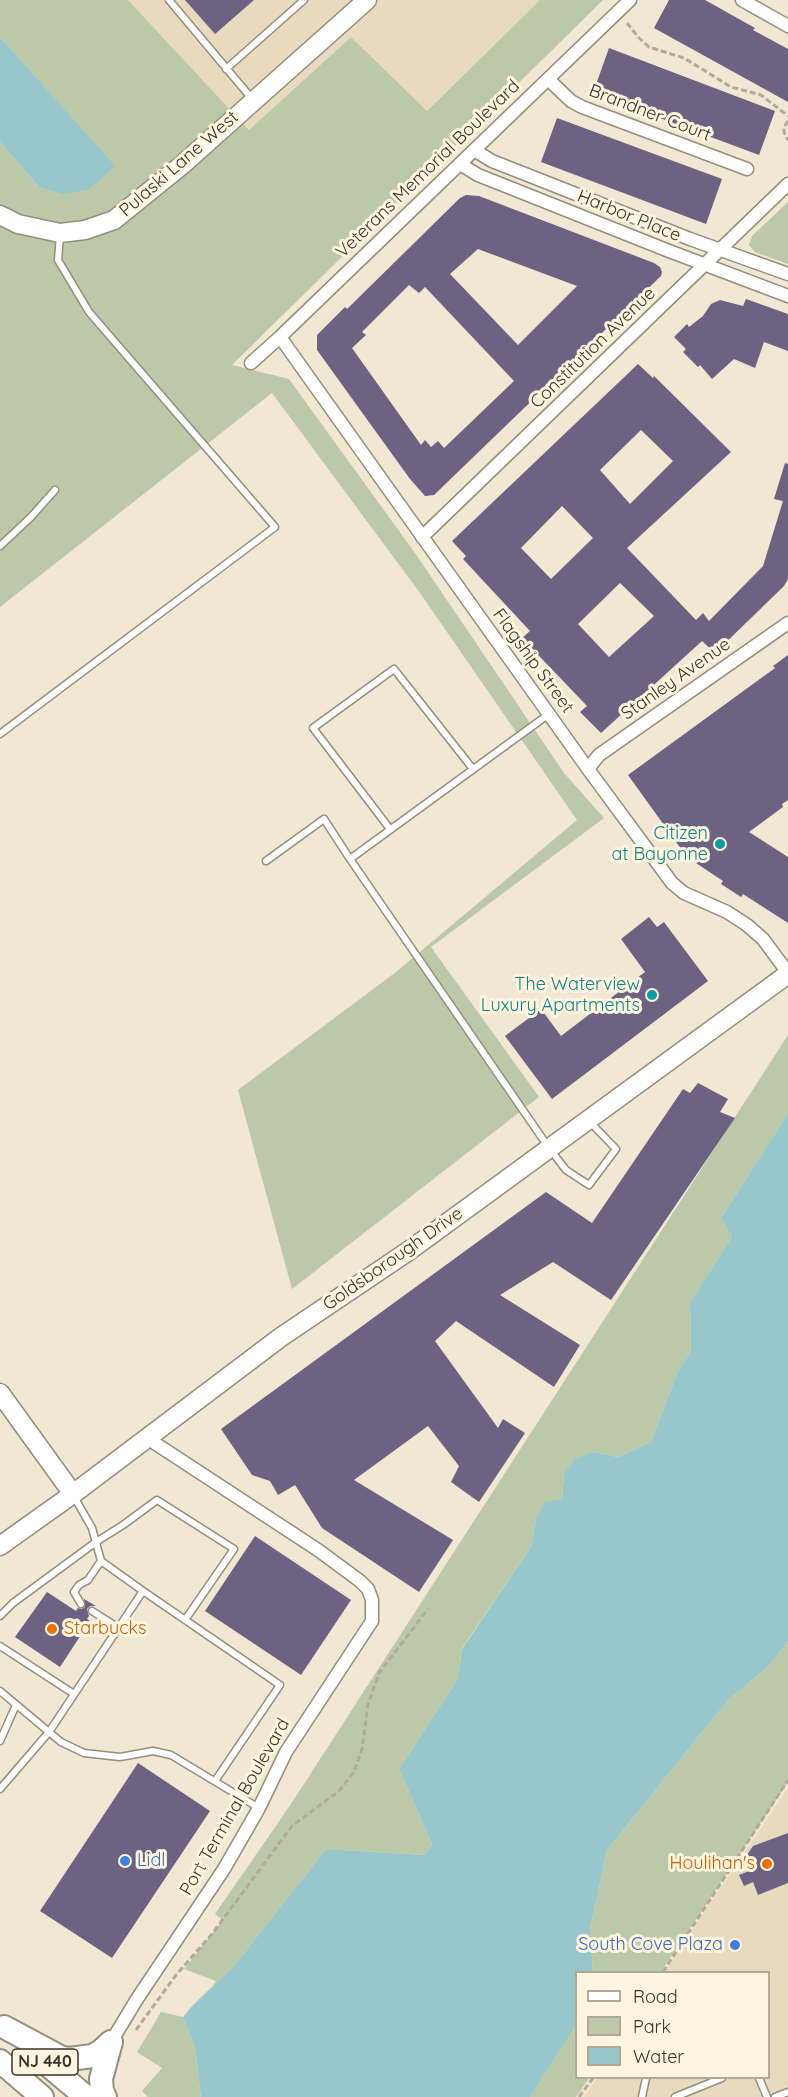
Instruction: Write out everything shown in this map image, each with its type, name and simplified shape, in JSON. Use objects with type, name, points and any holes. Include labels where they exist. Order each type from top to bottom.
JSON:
[{"type":"highway","points":[[2,2025],[55,2054],[70,2059],[92,2056],[111,2042]]},
{"type":"highway","name":"NJ 440","points":[[2,2025],[86,2097]]},
{"type":"highway","points":[[105,2097],[101,2079],[111,2042]]},
{"type":"highway","points":[[6,2066],[26,2097]]},
{"type":"highway","name":"NJ 440","points":[[6,2066],[42,2097]]},
{"type":"street","name":"Pulaski Lane West","points":[[0,215],[18,224],[60,233],[85,230],[114,220],[182,165],[367,0]]},
{"type":"street","name":"Veterans Memorial Boulevard","points":[[250,363],[280,337],[630,0]]},
{"type":"street","points":[[742,0],[788,26]]},
{"type":"street","name":"Brandner Court","points":[[548,80],[582,108],[747,169]]},
{"type":"street","name":"Harbor Place","points":[[474,150],[492,161],[720,250],[788,274]]},
{"type":"street","name":"Harbor Place","points":[[460,164],[478,175],[788,296]]},
{"type":"street","name":"Constitution Avenue","points":[[422,537],[788,184]]},
{"type":"street","name":"Flagship Street","points":[[280,337],[588,769],[678,889],[738,918],[763,939],[788,973]]},
{"type":"street","name":"Stanley Avenue","points":[[588,769],[599,755],[788,623]]},
{"type":"street","name":"Goldsborough Drive","points":[[0,1546],[73,1494],[281,1337],[410,1250],[788,973]]},
{"type":"street","points":[[0,1393],[73,1494]]},
{"type":"street","name":"Port Terminal Boulevard","points":[[111,2042],[224,1869],[259,1808],[286,1752],[372,1621],[372,1600],[368,1589],[360,1581],[318,1550],[147,1438]]},
{"type":"lane","points":[[169,0],[253,100]]},
{"type":"lane","points":[[226,69],[304,0]]},
{"type":"lane","points":[[0,734],[275,527],[89,312],[58,260],[60,233]]},
{"type":"lane","points":[[0,546],[32,517],[55,490]]},
{"type":"lane","points":[[390,829],[313,728],[322,721],[394,669],[473,769]]},
{"type":"lane","points":[[350,859],[549,714]]},
{"type":"lane","points":[[266,861],[324,819],[549,1148],[566,1170],[589,1185],[616,1149],[588,1120]]},
{"type":"lane","points":[[73,1494],[92,1528],[101,1561],[280,1685],[215,1781]]},
{"type":"lane","points":[[0,1616],[13,1603],[157,1500],[234,1549],[185,1620]]},
{"type":"lane","points":[[81,1604],[74,1592],[79,1585],[88,1580],[101,1561]]},
{"type":"lane","points":[[0,1789],[49,1732],[143,1591]]},
{"type":"lane","points":[[92,1611],[119,1628]]},
{"type":"lane","points":[[0,1646],[74,1694]]},
{"type":"lane","points":[[0,1691],[61,1742],[84,1753],[120,1757],[153,1751],[171,1755],[259,1808]]},
{"type":"lane","points":[[0,1741],[16,1706]]},
{"type":"lane","points":[[642,2097],[646,2079]]},
{"type":"lane","points":[[675,2097],[720,2079]]},
{"type":"lane","points":[[759,2079],[767,2097]]},
{"type":"lane","points":[[775,2097],[788,2092]]},
{"type":"path","points":[[627,23],[649,47],[684,58],[732,87],[761,95],[788,116]]},
{"type":"path","points":[[788,121],[784,127],[788,140]]},
{"type":"path","points":[[134,2032],[176,1975],[212,1934],[292,1826],[339,1791],[354,1772],[362,1749],[368,1704],[379,1673],[428,1609]]},
{"type":"path","points":[[664,1971],[788,1780]]},
{"type":"path","points":[[579,2097],[591,2079]]},
{"type":"shaded area","points":[[128,0],[540,0],[427,111],[351,37],[249,130]]},
{"type":"shaded area","name":"South Cove Plaza","points":[[788,1788],[788,2097],[584,2097],[596,2079],[770,2079],[770,1971],[665,1971]]},
{"type":"green space","points":[[0,0],[128,0],[249,130],[351,37],[427,111],[540,0],[603,0],[232,365],[289,379],[415,553],[564,773],[604,818],[431,947],[539,1097],[292,1289],[238,1090],[396,972],[577,820],[420,593],[272,393],[0,607],[0,142],[39,187],[114,166],[0,37]]},
{"type":"green space","points":[[788,202],[788,264],[755,252],[749,245],[752,236]]},
{"type":"green space","points":[[788,1035],[788,1113],[721,1218],[732,1237],[690,1302],[691,1351],[678,1371],[651,1442],[618,1457],[593,1452],[564,1474],[562,1499],[536,1518],[531,1547],[462,1648],[457,1680],[399,1769],[432,1844],[425,1855],[326,1849],[233,1967],[213,1986],[216,1981],[184,1969],[223,1920],[215,1914],[291,1804]]},
{"type":"green space","points":[[788,1641],[788,1782],[662,1971],[593,1971],[590,1930],[607,1850],[729,1699],[769,1666]]},
{"type":"green space","points":[[161,2012],[183,2017],[195,2048],[201,2097],[148,2097],[142,2091],[162,2068],[137,2052]]},
{"type":"green space","points":[[575,2028],[575,2079],[588,2079],[576,2097],[530,2097]]},
{"type":"water","points":[[0,37],[115,166],[89,189],[64,194],[39,187],[0,142]]},
{"type":"water","points":[[788,1113],[788,1641],[769,1666],[729,1699],[607,1850],[590,1930],[593,1971],[575,1971],[575,2028],[530,2097],[201,2097],[195,2048],[183,2017],[233,1967],[326,1849],[425,1855],[432,1844],[399,1769],[457,1680],[462,1649],[531,1547],[536,1518],[545,1502],[562,1499],[564,1474],[575,1459],[593,1452],[618,1457],[651,1442],[678,1371],[691,1351],[690,1302],[732,1237],[721,1218]]},
{"type":"building","points":[[185,0],[254,0],[215,34]]},
{"type":"building","points":[[669,0],[705,0],[788,49],[788,102],[654,28]]},
{"type":"building","points":[[609,48],[775,111],[759,155],[593,93]]},
{"type":"building","points":[[557,118],[722,179],[706,224],[541,162]]},
{"type":"building","points":[[466,195],[479,196],[654,263],[660,267],[662,272],[661,276],[434,495],[425,496],[410,479],[317,350],[317,335],[345,307],[347,309],[460,198]],"holes":[[[478,249],[577,286],[518,345],[450,274]],[[409,285],[419,293],[425,287],[514,381],[444,448],[438,441],[431,447],[425,440],[421,445],[352,348],[366,335],[362,332]]]},
{"type":"building","points":[[746,299],[788,314],[788,351],[764,342],[755,368],[734,359],[712,379],[700,365],[698,367],[683,352],[686,349],[674,337],[687,324],[689,327],[703,316],[711,304],[720,300],[743,306]]},
{"type":"building","points":[[638,364],[653,378],[654,376],[731,452],[627,548],[696,620],[703,613],[709,621],[763,566],[783,501],[774,499],[785,463],[788,464],[788,579],[784,586],[715,653],[702,641],[601,733],[580,712],[587,706],[522,638],[530,631],[463,559],[466,556],[452,541]],"holes":[[[641,430],[673,461],[630,504],[600,470]],[[562,506],[593,538],[551,579],[521,548]],[[620,583],[654,616],[609,657],[578,624]]]},
{"type":"building","points":[[788,655],[788,800],[782,804],[783,807],[749,832],[788,857],[788,923],[743,894],[741,897],[721,884],[723,881],[687,857],[628,775],[775,668],[773,666]]},
{"type":"building","name":"The Waterview Luxury Apartments","points":[[649,917],[657,927],[664,922],[708,981],[552,1099],[505,1036],[541,1009],[561,1036],[645,972],[621,939]]},
{"type":"building","points":[[698,1083],[728,1099],[720,1112],[735,1118],[611,1300],[553,1262],[500,1295],[580,1345],[554,1387],[456,1321],[435,1341],[498,1428],[503,1419],[525,1433],[479,1502],[451,1482],[459,1466],[428,1426],[354,1480],[453,1540],[419,1592],[322,1528],[295,1485],[278,1495],[270,1481],[252,1475],[221,1429],[546,1192],[592,1223],[683,1089],[690,1093]]},
{"type":"building","points":[[255,1536],[351,1600],[301,1675],[205,1611]]},
{"type":"building","name":"Starbucks","points":[[47,1592],[76,1611],[78,1608],[85,1607],[84,1599],[96,1606],[90,1606],[87,1609],[89,1616],[87,1619],[90,1621],[60,1667],[15,1637]]},
{"type":"building","name":"Lidl","points":[[138,1763],[210,1811],[112,1958],[40,1911]]},
{"type":"building","name":"Houlihan's","points":[[788,1833],[788,1883],[758,1895],[753,1882],[744,1886],[739,1875],[749,1871],[745,1858],[753,1846]]},
{"type":"place","name":"Citizen at Bayonne","points":[[720,844]]},
{"type":"place","name":"The Waterview Luxury Apartments","points":[[652,995]]},
{"type":"place","name":"Starbucks","points":[[52,1629]]},
{"type":"place","name":"Lidl","points":[[125,1861]]},
{"type":"place","name":"Houlihan's","points":[[767,1864]]},
{"type":"place","name":"South Cove Plaza","points":[[735,1945]]}]
